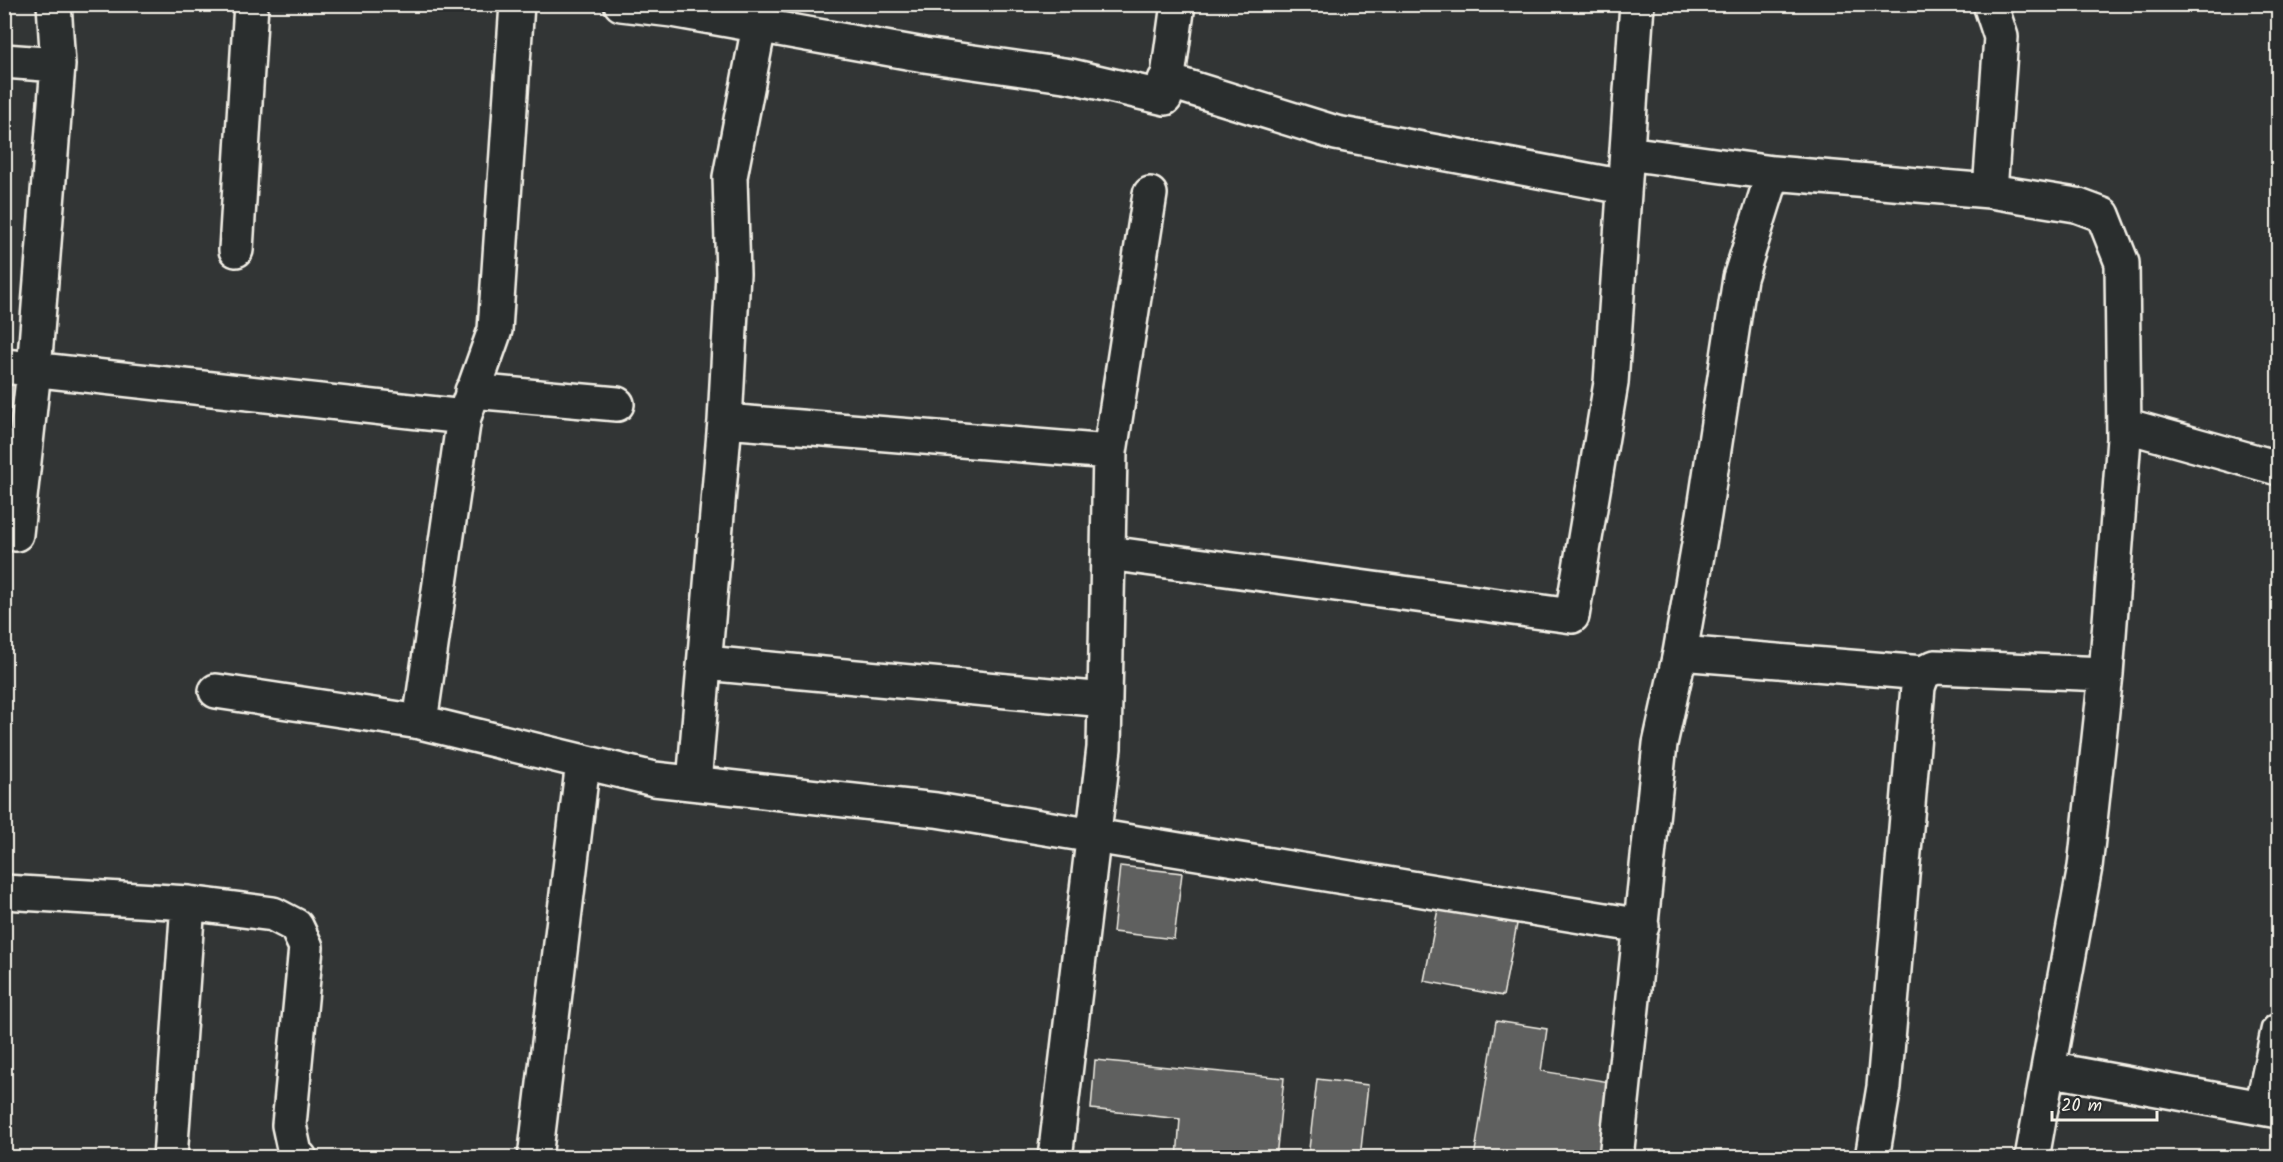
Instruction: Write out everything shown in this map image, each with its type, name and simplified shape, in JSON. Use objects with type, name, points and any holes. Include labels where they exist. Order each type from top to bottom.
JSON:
[{"type":"street","points":[[16,534],[20,368],[58,64],[54,4]]},
{"type":"street","points":[[236,250],[251,4]]},
{"type":"street","points":[[420,722],[468,404],[495,330],[517,4]]},
{"type":"street","points":[[621,4],[672,10],[924,55],[1071,76],[1165,98],[1165,80],[1178,4]]},
{"type":"street","points":[[1108,553],[1572,616],[1611,383],[1637,4]]},
{"type":"street","points":[[1990,4],[2001,37],[1990,191]]},
{"type":"street","points":[[694,783],[725,421],[734,274],[730,177],[759,26]]},
{"type":"street","points":[[4,61],[58,64]]},
{"type":"street","points":[[1165,80],[1336,134],[1624,187]]},
{"type":"street","points":[[1627,153],[1773,173],[1990,191],[2076,205],[2103,215],[2122,263],[2124,425],[2106,674],[2085,867],[2032,1158]]},
{"type":"street","points":[[1616,1158],[1660,744],[1680,653],[1740,278],[1773,173]]},
{"type":"street","points":[[1055,1158],[1104,748],[1110,452],[1150,194]]},
{"type":"street","points":[[20,368],[468,404],[617,404]]},
{"type":"street","points":[[725,421],[1110,452]]},
{"type":"street","points":[[2124,425],[2278,468]]},
{"type":"street","points":[[1680,653],[1923,673],[1935,667],[2106,674]]},
{"type":"street","points":[[705,663],[1105,700]]},
{"type":"street","points":[[1872,1158],[1884,1087],[1918,687],[1923,673]]},
{"type":"street","points":[[216,691],[420,722],[654,779],[936,810],[1642,926]]},
{"type":"street","points":[[535,1158],[583,762]]},
{"type":"street","points":[[4,892],[188,903],[273,914],[296,926],[306,947],[289,1125],[295,1153],[300,1158]]},
{"type":"street","points":[[170,1158],[188,903]]},
{"type":"street","points":[[2048,1069],[2270,1109],[2278,1031]]},
{"type":"building","points":[[1120,866],[1182,873],[1174,939],[1113,932]]},
{"type":"building","points":[[1439,904],[1518,919],[1503,996],[1424,981]]},
{"type":"building","points":[[1496,1021],[1547,1029],[1541,1071],[1610,1082],[1598,1158],[1474,1158]]},
{"type":"building","points":[[1095,1060],[1284,1078],[1276,1158],[1177,1158],[1180,1119],[1091,1109]]},
{"type":"building","points":[[1317,1079],[1368,1085],[1360,1158],[1308,1158]]}]
